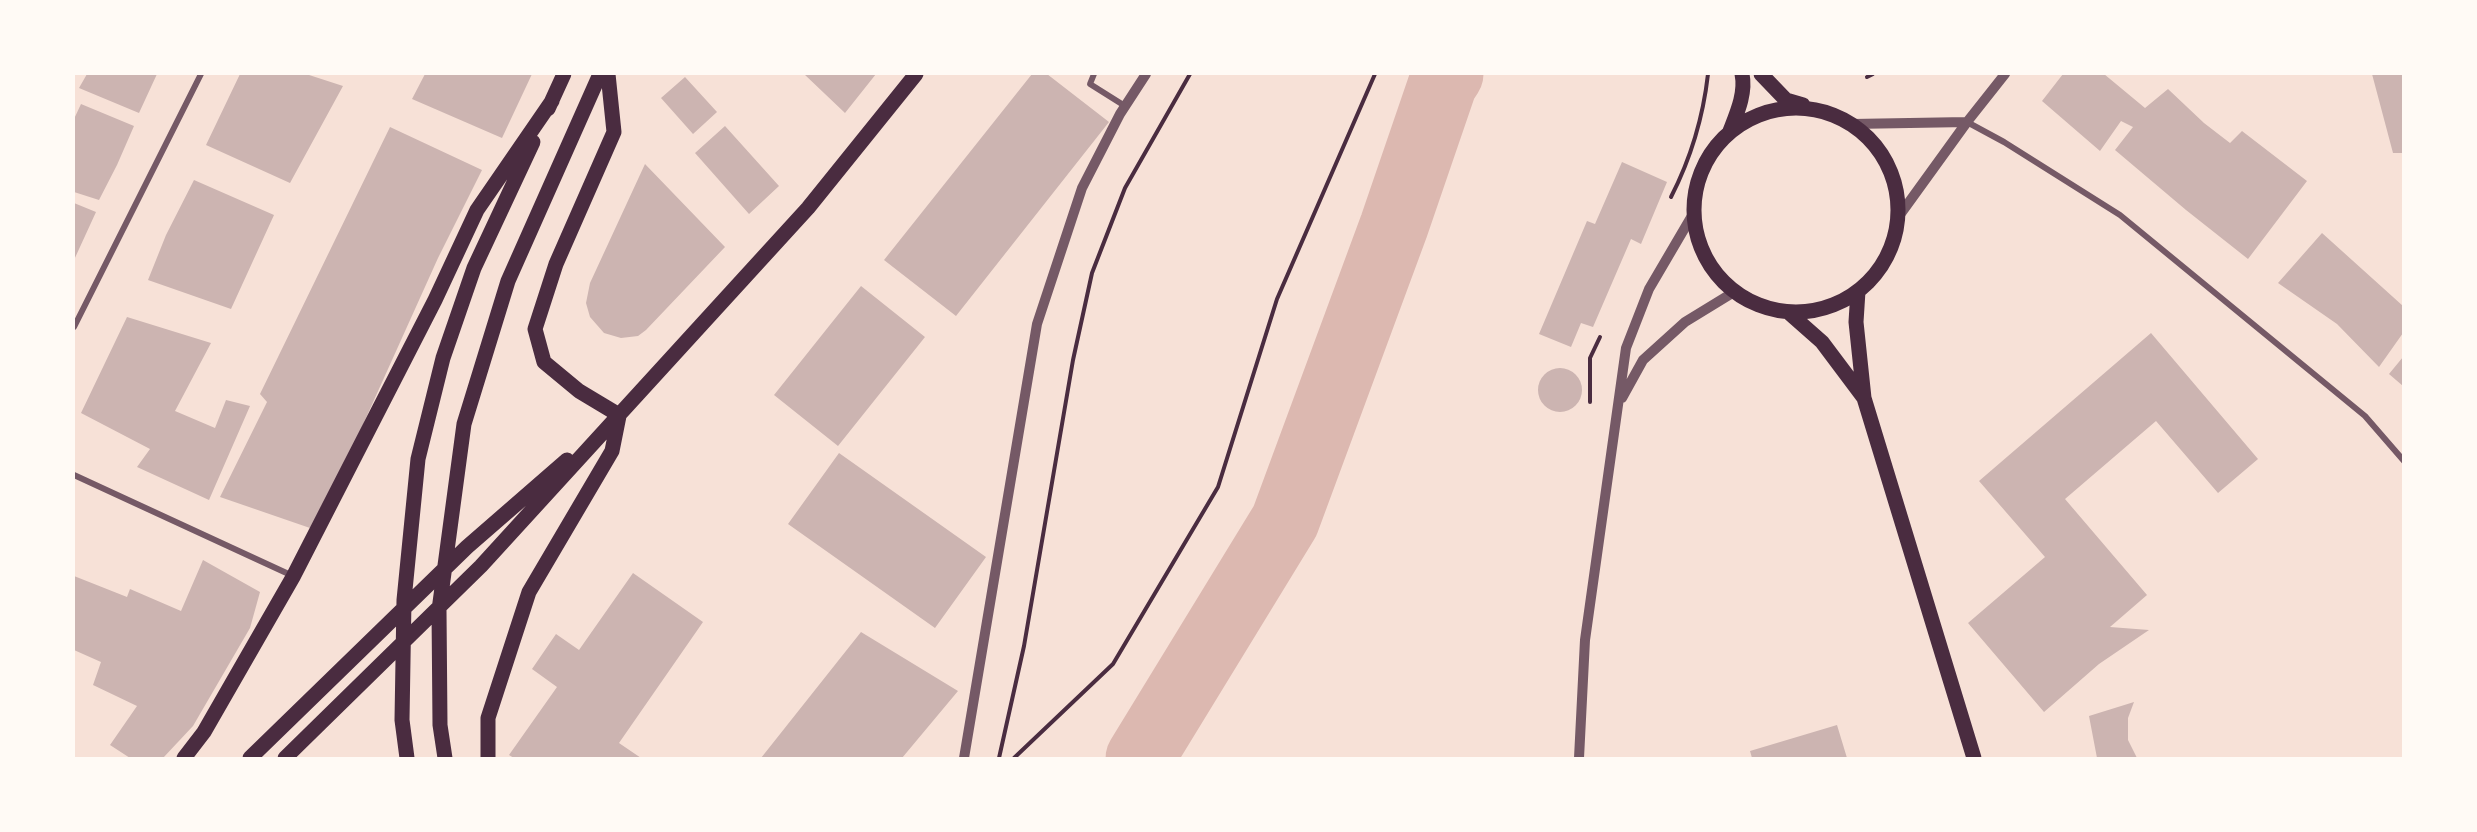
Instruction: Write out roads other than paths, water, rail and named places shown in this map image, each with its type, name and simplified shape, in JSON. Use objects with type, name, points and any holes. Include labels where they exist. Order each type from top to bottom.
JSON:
[{"type":"main road","points":[[407,759],[402,720],[404,600],[417,459],[443,358],[474,268],[564,74]]},
{"type":"main road","points":[[445,759],[441,725],[441,598],[464,424],[508,281],[600,74]]},
{"type":"main road","points":[[608,74],[614,132],[556,264],[535,329],[544,362],[579,391],[619,415]]},
{"type":"main road","points":[[285,759],[482,566],[808,208],[916,74]]},
{"type":"main road","points":[[1742,74],[1740,106],[1730,131],[1710,155],[1697,183],[1693,214],[1699,244],[1713,271],[1734,292],[1759,306],[1788,312],[1812,311],[1836,304],[1858,291],[1879,271],[1892,244],[1899,216],[1894,180],[1878,148],[1852,124],[1823,111],[1786,100],[1761,74]]},
{"type":"main road","points":[[184,759],[204,732],[293,576],[435,300],[477,210],[552,101]]},
{"type":"main road","points":[[1730,131],[1758,114],[1791,108],[1823,111]]},
{"type":"main road","points":[[1858,291],[1857,322],[1864,398],[1974,759]]},
{"type":"main road","points":[[1788,312],[1822,342],[1864,398]]},
{"type":"main road","points":[[250,759],[467,547],[619,415]]},
{"type":"main road","points":[[488,759],[488,718],[529,592],[612,451],[619,415]]},
{"type":"street","points":[[74,327],[201,74]]},
{"type":"street","points":[[1094,74],[1090,84],[1125,106]]},
{"type":"street","points":[[964,759],[1037,324],[1082,188],[1125,106],[1146,74]]},
{"type":"street","points":[[1899,216],[1967,122],[2006,74]]},
{"type":"street","points":[[1852,124],[1967,122],[2004,142],[2120,215],[2365,416],[2403,461]]},
{"type":"street","points":[[1579,759],[1586,640],[1626,348],[1649,289],[1693,214]]},
{"type":"street","points":[[1619,404],[1643,360],[1685,322],[1734,292]]},
{"type":"street","points":[[74,475],[293,576]]},
{"type":"waterway","points":[[1140,758],[1285,521],[1394,226],[1443,83],[1449,74]]}]
